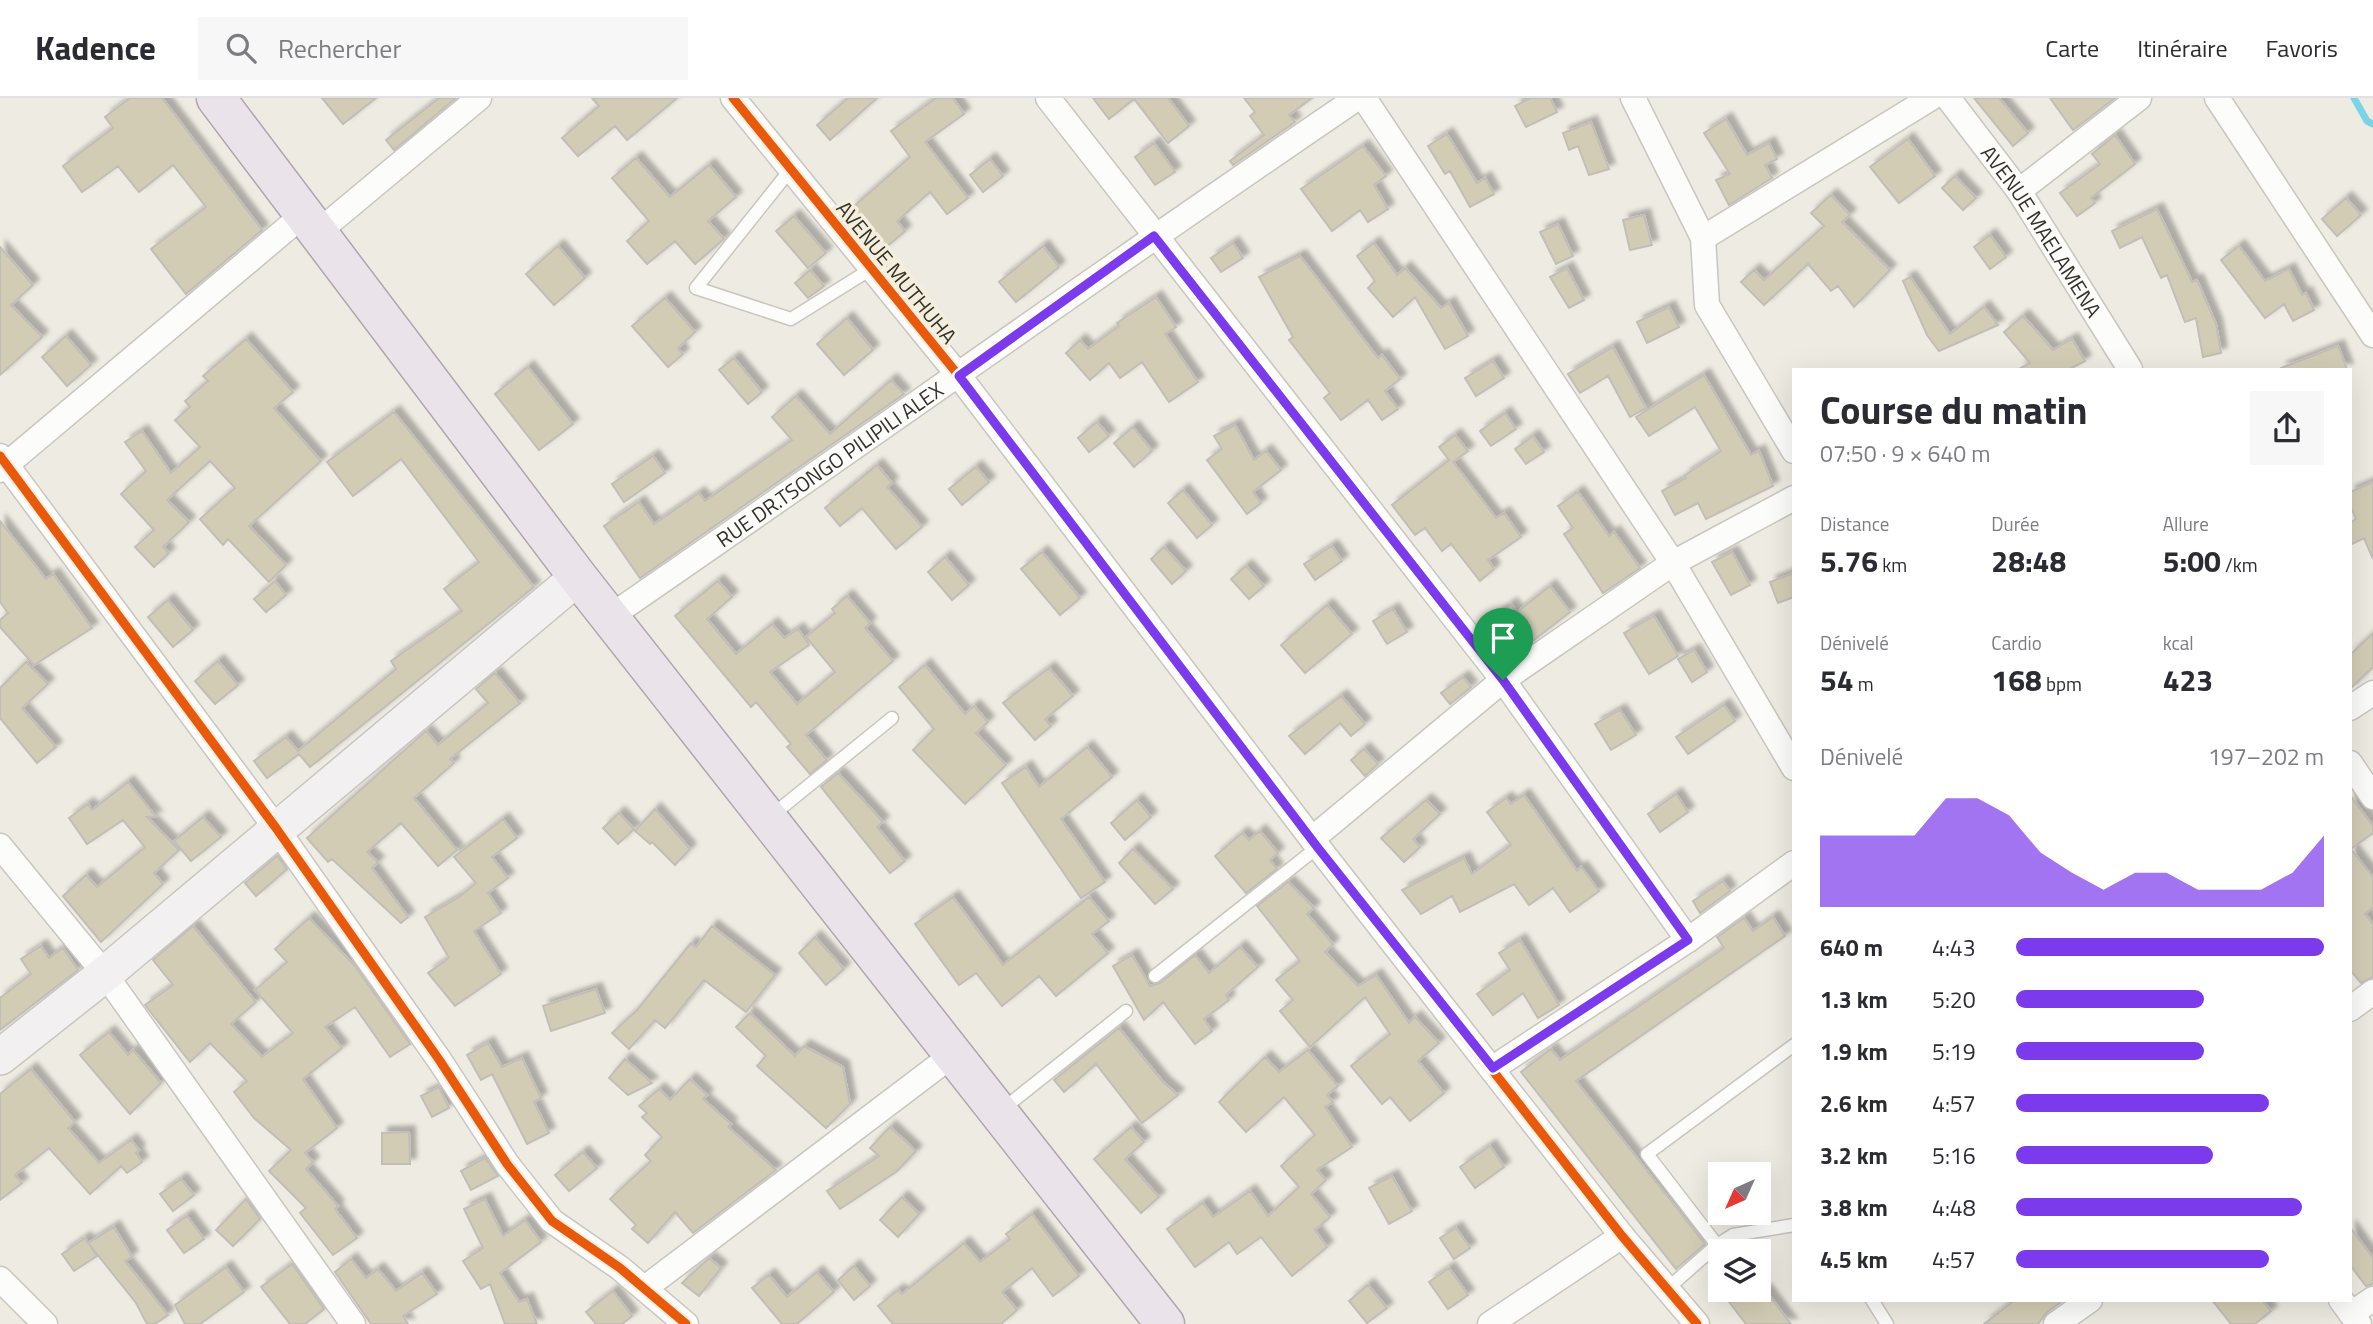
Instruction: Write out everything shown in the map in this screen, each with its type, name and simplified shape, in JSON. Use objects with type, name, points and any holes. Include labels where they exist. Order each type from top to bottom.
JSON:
[{"type":"main road","points":[[216,98],[578,577],[955,1053],[1165,1324]]},
{"type":"street","points":[[479,98],[310,224],[2,463],[276,828],[440,1060],[507,1164],[552,1221],[645,1288],[686,1324]]},
{"type":"street","name":"AVENUE MUTHUHA","points":[[733,98],[959,376],[1315,843],[1622,1236],[1697,1324]]},
{"type":"street","points":[[1048,98],[1503,680],[1688,940]]},
{"type":"street","name":"RUE DR.TSONGO PILIPILI ALEX","points":[[611,616],[959,376],[1154,236],[1357,98]]},
{"type":"street","points":[[1364,98],[1674,563],[1792,765]]},
{"type":"street","points":[[1633,98],[1703,238],[1707,305],[1792,448]]},
{"type":"street","points":[[1703,238],[1931,98]]},
{"type":"street","name":"AVENUE MAELAMENA","points":[[1948,98],[2019,191],[2129,368]]},
{"type":"street","points":[[2019,191],[2138,98]]},
{"type":"street","points":[[2217,98],[2373,335]]},
{"type":"street","points":[[1315,843],[1503,680],[1674,563],[1792,499]]},
{"type":"street","points":[[0,1058],[105,974],[578,577]]},
{"type":"street","points":[[2352,707],[2373,693]]},
{"type":"street","points":[[2352,765],[2373,797]]},
{"type":"street","points":[[0,846],[105,974],[353,1324]]},
{"type":"street","points":[[1493,1068],[1688,940],[1792,864]]},
{"type":"street","points":[[2352,1008],[2373,992]]},
{"type":"street","points":[[645,1288],[955,1053]]},
{"type":"street","points":[[1490,1324],[1622,1236]]},
{"type":"street","points":[[0,1279],[45,1324]]},
{"type":"street","points":[[2350,1313],[2373,1299]]},
{"type":"street","points":[[2056,1324],[2087,1302]]},
{"type":"lane","points":[[791,169],[696,288],[790,319],[872,269]]},
{"type":"lane","points":[[769,817],[892,718]]},
{"type":"lane","points":[[1155,976],[1315,843]]},
{"type":"lane","points":[[1000,1112],[1125,1011]]},
{"type":"lane","points":[[1712,1239],[1647,1154],[1792,1046]]},
{"type":"lane","points":[[1728,1239],[1792,1225]]},
{"type":"lane","points":[[1667,1289],[1708,1253]]},
{"type":"lane","points":[[1873,1302],[1887,1324]]},
{"type":"building","points":[[130,98],[162,98],[262,230],[186,294],[151,249],[206,207],[173,165],[139,192],[118,166],[82,192],[63,166],[113,128],[105,117]]},
{"type":"building","points":[[322,98],[376,98],[343,124]]},
{"type":"building","points":[[439,98],[456,98],[394,150],[386,140]]},
{"type":"building","points":[[592,98],[677,98],[627,140],[615,126],[578,156],[562,138],[599,106]]},
{"type":"building","points":[[848,98],[877,98],[830,140],[817,125]]},
{"type":"building","points":[[936,98],[953,98],[964,114],[925,142],[968,198],[947,214],[930,192],[897,221],[905,231],[884,249],[852,208],[910,157],[891,131]]},
{"type":"building","points":[[1093,98],[1168,98],[1189,126],[1168,143],[1134,99],[1109,119]]},
{"type":"building","points":[[1244,98],[1312,98],[1289,115],[1295,122],[1233,165],[1230,161],[1264,135],[1250,116],[1255,112]]},
{"type":"building","points":[[1531,98],[1550,98],[1557,112],[1526,127],[1515,106]]},
{"type":"building","points":[[1974,98],[1999,98],[2028,133],[2013,146]]},
{"type":"building","points":[[2050,98],[2115,98],[2073,130]]},
{"type":"building","points":[[1726,119],[1747,155],[1769,143],[1777,159],[1765,165],[1772,178],[1729,205],[1716,180],[1730,174],[1704,133]]},
{"type":"building","points":[[1591,122],[1609,169],[1589,175],[1578,146],[1569,150],[1563,133]]},
{"type":"building","points":[[1447,134],[1477,183],[1485,178],[1494,194],[1470,207],[1450,171],[1445,174],[1428,146]]},
{"type":"building","points":[[2115,135],[2135,164],[2091,198],[2095,203],[2077,216],[2060,193],[2100,164],[2092,154]]},
{"type":"building","points":[[1908,139],[1935,176],[1899,203],[1870,167]]},
{"type":"building","points":[[1154,143],[1175,172],[1155,185],[1135,157]]},
{"type":"building","points":[[1363,146],[1386,176],[1374,185],[1388,209],[1368,222],[1360,210],[1332,231],[1301,189]]},
{"type":"building","points":[[636,158],[670,197],[709,165],[736,197],[708,221],[724,239],[695,264],[675,241],[647,264],[627,241],[649,221],[612,178]]},
{"type":"building","points":[[990,159],[1003,176],[983,192],[970,175]]},
{"type":"building","points":[[1955,176],[1976,198],[1963,210],[1942,188]]},
{"type":"building","points":[[1831,195],[1850,215],[1842,222],[1890,270],[1854,307],[1838,286],[1831,291],[1808,264],[1764,305],[1741,282],[1754,270],[1764,280],[1824,226],[1811,213]]},
{"type":"building","points":[[2346,198],[2361,215],[2337,236],[2322,219]]},
{"type":"building","points":[[2157,209],[2192,282],[2197,280],[2216,324],[2221,353],[2203,357],[2196,318],[2185,322],[2167,275],[2161,278],[2142,237],[2120,248],[2112,231]]},
{"type":"building","points":[[1644,215],[1652,245],[1630,250],[1623,220]]},
{"type":"building","points":[[794,216],[826,253],[808,268],[776,231]]},
{"type":"building","points":[[1558,224],[1573,256],[1556,264],[1540,232]]},
{"type":"building","points":[[1990,235],[2006,257],[1990,269],[1974,247]]},
{"type":"building","points":[[1233,243],[1243,258],[1221,272],[1211,258]]},
{"type":"building","points":[[1374,243],[1397,275],[1405,268],[1441,308],[1449,303],[1468,336],[1445,349],[1415,297],[1393,317],[1368,288],[1375,281],[1357,256]]},
{"type":"building","points":[[558,246],[585,278],[554,305],[526,274]]},
{"type":"building","points":[[1043,246],[1059,267],[1016,302],[999,282]]},
{"type":"building","points":[[2239,246],[2265,281],[2289,269],[2302,295],[2306,293],[2314,310],[2293,321],[2284,304],[2265,318],[2221,260]]},
{"type":"building","points":[[0,247],[33,285],[11,305],[42,337],[0,375]]},
{"type":"building","points":[[1300,256],[1378,358],[1382,355],[1400,379],[1385,391],[1398,409],[1382,420],[1368,400],[1341,420],[1324,398],[1330,393],[1289,340],[1293,337],[1259,277]]},
{"type":"building","points":[[1567,268],[1584,300],[1569,308],[1550,277]]},
{"type":"building","points":[[810,270],[824,286],[808,298],[795,283]]},
{"type":"building","points":[[1910,277],[1950,334],[1984,307],[1998,325],[1939,351],[1927,335],[1903,281]]},
{"type":"building","points":[[1156,297],[1176,327],[1165,334],[1198,382],[1169,402],[1142,362],[1120,378],[1109,363],[1090,380],[1066,353],[1080,340],[1088,349],[1119,326],[1117,323]]},
{"type":"building","points":[[665,298],[695,332],[678,348],[683,354],[668,367],[632,326]]},
{"type":"building","points":[[1669,307],[1679,327],[1647,343],[1637,322]]},
{"type":"building","points":[[2023,316],[2053,350],[2072,339],[2085,361],[2072,368],[2021,368],[2030,363],[2004,332]]},
{"type":"building","points":[[847,318],[873,350],[844,375],[817,344]]},
{"type":"building","points":[[66,336],[91,365],[67,386],[42,357]]},
{"type":"building","points":[[246,339],[293,392],[274,408],[321,461],[249,526],[286,565],[269,582],[228,539],[223,545],[200,519],[235,488],[210,461],[167,500],[189,522],[163,547],[169,553],[154,567],[135,547],[154,530],[121,494],[146,471],[125,442],[142,431],[171,473],[200,447],[175,420],[190,407],[185,401],[208,381],[203,376]]},
{"type":"building","points":[[2338,346],[2347,368],[2281,368]]},
{"type":"building","points":[[1613,347],[1646,408],[1630,417],[1608,376],[1580,393],[1568,374]]},
{"type":"building","points":[[734,358],[762,392],[748,404],[719,370]]},
{"type":"building","points":[[1493,361],[1504,378],[1476,396],[1465,378]]},
{"type":"building","points":[[528,367],[573,424],[539,450],[495,394]]},
{"type":"building","points":[[1704,375],[1751,455],[1759,451],[1773,486],[1706,519],[1698,503],[1675,515],[1662,491],[1686,478],[1684,476],[1721,451],[1695,407],[1649,436],[1636,417]]},
{"type":"building","points":[[891,380],[904,394],[640,578],[604,526],[639,502],[654,524],[699,493],[705,501],[792,440],[772,417],[796,396],[830,434]]},
{"type":"building","points":[[394,412],[534,587],[310,767],[299,754],[267,778],[254,761],[286,737],[298,751],[396,669],[391,661],[462,611],[444,589],[479,562],[401,459],[353,496],[327,462]]},
{"type":"building","points":[[1505,413],[1516,429],[1491,446],[1480,431]]},
{"type":"building","points":[[1097,422],[1109,436],[1089,452],[1078,438]]},
{"type":"building","points":[[1235,425],[1254,460],[1266,451],[1281,470],[1253,492],[1261,503],[1247,514],[1207,460],[1222,449],[1214,436]]},
{"type":"building","points":[[1133,427],[1152,451],[1134,467],[1114,443]]},
{"type":"building","points":[[1455,435],[1468,451],[1453,462],[1496,518],[1504,513],[1521,537],[1488,560],[1494,569],[1480,581],[1451,544],[1442,551],[1425,528],[1415,535],[1392,505],[1449,460],[1439,447]]},
{"type":"building","points":[[1533,436],[1544,452],[1526,464],[1515,449]]},
{"type":"building","points":[[653,456],[665,473],[624,502],[612,484]]},
{"type":"building","points":[[877,465],[892,483],[887,487],[922,527],[896,549],[862,508],[840,526],[825,508]]},
{"type":"building","points":[[976,467],[989,482],[962,505],[949,489]]},
{"type":"building","points":[[2373,482],[2373,559],[2364,538],[2352,544],[2352,522],[2356,519],[2352,510],[2352,491]]},
{"type":"building","points":[[1183,490],[1212,525],[1197,538],[1168,503]]},
{"type":"building","points":[[1578,492],[1609,536],[1614,532],[1640,568],[1603,593],[1564,534],[1573,528],[1558,506]]},
{"type":"building","points":[[0,521],[46,579],[53,574],[92,628],[34,665],[0,627],[0,620],[8,613],[0,602]]},
{"type":"building","points":[[1332,546],[1342,561],[1315,580],[1304,564]]},
{"type":"building","points":[[1164,547],[1186,571],[1172,584],[1151,559]]},
{"type":"building","points":[[1042,552],[1080,598],[1060,615],[1021,569]]},
{"type":"building","points":[[1732,552],[1750,585],[1731,595],[1712,562]]},
{"type":"building","points":[[945,557],[969,585],[952,600],[928,572]]},
{"type":"building","points":[[1246,566],[1264,586],[1249,599],[1231,579]]},
{"type":"building","points":[[1792,574],[1792,598],[1778,603],[1770,582]]},
{"type":"building","points":[[275,581],[286,595],[266,612],[254,599]]},
{"type":"building","points":[[718,581],[732,597],[707,619],[736,654],[772,624],[784,638],[798,629],[809,645],[770,672],[797,704],[835,672],[806,637],[835,613],[832,609],[847,596],[870,623],[865,628],[893,661],[806,735],[827,760],[810,774],[787,747],[791,744],[756,702],[751,707],[675,616]]},
{"type":"building","points":[[1550,586],[1570,612],[1521,650],[1495,616],[1511,604],[1517,612]]},
{"type":"building","points":[[168,600],[193,630],[173,647],[148,617]]},
{"type":"building","points":[[1327,605],[1352,634],[1305,673],[1281,645]]},
{"type":"building","points":[[1393,609],[1407,632],[1387,644],[1373,621]]},
{"type":"building","points":[[1654,616],[1678,656],[1649,674],[1624,633]]},
{"type":"building","points":[[2373,633],[2373,667],[2352,687],[2352,653]]},
{"type":"building","points":[[1694,650],[1707,672],[1692,682],[1678,659]]},
{"type":"building","points":[[218,661],[238,685],[215,704],[195,681]]},
{"type":"building","points":[[26,662],[48,684],[22,708],[56,747],[37,763],[0,718],[0,688]]},
{"type":"building","points":[[925,665],[965,714],[974,706],[988,722],[976,733],[1006,765],[965,804],[913,750],[934,729],[899,687]]},
{"type":"building","points":[[1049,668],[1073,696],[1045,719],[1051,726],[1035,740],[1003,703]]},
{"type":"building","points":[[495,673],[520,703],[450,759],[454,763],[414,798],[457,850],[438,866],[401,823],[367,852],[378,862],[372,868],[408,917],[401,923],[332,859],[328,862],[307,838],[426,731],[438,745],[488,703],[476,689]]},
{"type":"building","points":[[1463,677],[1471,687],[1450,704],[1441,693]]},
{"type":"building","points":[[1341,696],[1365,724],[1351,736],[1340,723],[1305,754],[1289,736]]},
{"type":"building","points":[[1724,705],[1735,721],[1688,754],[1676,737]]},
{"type":"building","points":[[1620,710],[1636,735],[1611,750],[1595,724]]},
{"type":"building","points":[[1087,747],[1112,777],[1061,819],[1105,882],[1081,898],[1002,783],[1026,767],[1039,787]]},
{"type":"building","points":[[1364,749],[1378,764],[1365,776],[1351,760]]},
{"type":"building","points":[[838,773],[883,822],[877,827],[905,861],[890,873],[821,787]]},
{"type":"building","points":[[128,782],[156,817],[147,817],[179,850],[154,873],[163,884],[101,942],[63,896],[86,875],[97,887],[145,847],[123,820],[87,844],[69,818],[88,804],[92,810]]},
{"type":"building","points":[[1676,794],[1688,812],[1660,832],[1648,814]]},
{"type":"building","points":[[1524,795],[1577,871],[1581,867],[1599,891],[1570,912],[1553,888],[1529,905],[1514,884],[1460,912],[1452,896],[1421,914],[1402,890],[1464,858],[1472,874],[1511,845],[1487,812],[1506,798],[1511,804]]},
{"type":"building","points":[[2352,798],[2373,826],[2373,833],[2352,848]]},
{"type":"building","points":[[1137,800],[1151,817],[1125,840],[1111,823]]},
{"type":"building","points":[[1426,800],[1440,814],[1413,839],[1420,847],[1404,862],[1381,838]]},
{"type":"building","points":[[655,809],[690,849],[675,865],[652,842],[650,844],[635,831]]},
{"type":"building","points":[[619,813],[634,829],[618,844],[603,828]]},
{"type":"building","points":[[203,817],[221,837],[191,861],[174,841]]},
{"type":"building","points":[[503,819],[517,838],[492,857],[508,878],[488,893],[501,913],[474,931],[501,974],[455,1006],[428,973],[449,958],[425,917],[459,897],[476,883],[454,857]]},
{"type":"building","points":[[1260,831],[1278,853],[1270,860],[1277,869],[1246,893],[1215,856],[1242,833],[1249,840]]},
{"type":"building","points":[[1133,849],[1173,889],[1155,904],[1119,863]]},
{"type":"building","points":[[2352,850],[2373,877],[2373,907],[2365,914],[2373,924],[2373,977],[2361,983],[2352,972]]},
{"type":"building","points":[[277,856],[287,869],[256,896],[245,883]]},
{"type":"building","points":[[1723,881],[1730,891],[1700,913],[1693,901]]},
{"type":"building","points":[[1288,882],[1314,908],[1307,914],[1333,944],[1325,952],[1358,986],[1376,975],[1409,1023],[1415,1017],[1439,1043],[1418,1061],[1444,1093],[1410,1121],[1390,1097],[1382,1104],[1351,1066],[1390,1034],[1365,997],[1310,1047],[1280,1011],[1293,1000],[1276,980],[1300,961],[1257,906]]},
{"type":"building","points":[[953,897],[1003,965],[1089,897],[1109,921],[1092,934],[1108,953],[1056,996],[1039,976],[1002,1006],[976,973],[959,985],[915,924]]},
{"type":"building","points":[[1773,917],[1785,936],[1576,1081],[1705,1244],[1676,1269],[1521,1072],[1551,1049],[1560,1060],[1724,948],[1717,937],[1744,918],[1753,931]]},
{"type":"building","points":[[309,918],[355,966],[410,1044],[390,1057],[355,1007],[325,1027],[342,1048],[303,1079],[337,1128],[305,1153],[313,1162],[306,1169],[338,1206],[335,1209],[357,1238],[333,1255],[300,1213],[306,1208],[269,1171],[291,1150],[254,1118],[234,1092],[247,1081],[210,1043],[190,1062],[145,1005],[173,985],[153,960],[193,926],[256,1002],[231,1024],[262,1057],[293,1033],[255,990],[287,962],[275,949]]},
{"type":"building","points":[[712,926],[775,975],[746,1012],[704,980],[665,1028],[655,1020],[629,1049],[612,1033],[637,1010],[691,943],[696,947]]},
{"type":"building","points":[[815,937],[844,969],[826,985],[799,953]]},
{"type":"building","points":[[1520,940],[1559,1005],[1538,1018],[1523,993],[1493,1015],[1477,994],[1510,970],[1499,953]]},
{"type":"building","points":[[41,946],[49,958],[63,948],[78,970],[0,1030],[0,998],[31,974],[21,959]]},
{"type":"building","points":[[1240,947],[1258,967],[1226,995],[1229,1000],[1204,1019],[1212,1031],[1195,1044],[1163,1002],[1144,1020],[1113,966],[1132,955],[1150,986],[1160,983],[1195,955],[1209,973]]},
{"type":"building","points":[[596,989],[605,1013],[551,1031],[543,1006]]},
{"type":"building","points":[[750,1013],[795,1056],[804,1046],[843,1067],[850,1104],[826,1128],[757,1066],[766,1056],[736,1027]]},
{"type":"building","points":[[1119,1028],[1163,1082],[1178,1095],[1142,1123],[1096,1064],[1064,1092],[1054,1080]]},
{"type":"building","points":[[109,1032],[128,1055],[133,1050],[161,1083],[130,1114],[80,1055]]},
{"type":"building","points":[[488,1043],[502,1067],[522,1058],[541,1098],[534,1102],[549,1133],[527,1144],[492,1074],[481,1080],[467,1055]]},
{"type":"building","points":[[1308,1050],[1338,1086],[1327,1095],[1333,1102],[1325,1107],[1352,1147],[1317,1170],[1326,1180],[1311,1194],[1330,1217],[1315,1230],[1327,1247],[1292,1276],[1261,1237],[1237,1254],[1229,1242],[1195,1267],[1167,1229],[1203,1203],[1213,1217],[1250,1191],[1268,1216],[1299,1187],[1281,1166],[1315,1135],[1284,1097],[1246,1132],[1219,1102],[1265,1057],[1279,1072]]},
{"type":"building","points":[[625,1059],[652,1083],[628,1095],[609,1078]]},
{"type":"building","points":[[31,1069],[75,1122],[68,1128],[99,1163],[131,1140],[139,1150],[136,1153],[142,1162],[127,1173],[121,1166],[90,1194],[49,1148],[15,1175],[22,1183],[0,1200],[0,1094]]},
{"type":"building","points":[[690,1079],[707,1095],[703,1099],[731,1124],[728,1127],[776,1170],[693,1233],[675,1212],[648,1243],[632,1229],[636,1225],[610,1199],[651,1161],[645,1155],[662,1137],[642,1117],[647,1113],[639,1106],[659,1089],[670,1100]]},
{"type":"building","points":[[439,1087],[449,1108],[432,1117],[421,1096]]},
{"type":"building","points":[[890,1127],[916,1151],[896,1172],[840,1209],[827,1191],[879,1156],[870,1148]]},
{"type":"building","points":[[1131,1127],[1144,1142],[1125,1159],[1159,1197],[1141,1213],[1094,1159]]},
{"type":"building","points":[[409,1132],[410,1164],[382,1164],[382,1133]]},
{"type":"building","points":[[1490,1146],[1504,1167],[1475,1188],[1460,1167]]},
{"type":"building","points":[[583,1152],[597,1168],[569,1191],[555,1175]]},
{"type":"building","points":[[485,1158],[498,1176],[471,1190],[461,1171]]},
{"type":"building","points":[[1392,1176],[1412,1211],[1389,1224],[1369,1188]]},
{"type":"building","points":[[181,1179],[194,1195],[173,1211],[160,1194]]},
{"type":"building","points":[[902,1197],[919,1214],[898,1237],[880,1220]]},
{"type":"building","points":[[246,1199],[260,1219],[233,1246],[216,1230]]},
{"type":"building","points":[[485,1199],[503,1236],[525,1220],[541,1242],[500,1273],[519,1302],[527,1299],[537,1324],[505,1324],[490,1284],[481,1289],[463,1261],[483,1248],[464,1209]]},
{"type":"building","points":[[1032,1214],[1079,1276],[1053,1296],[1032,1268],[1002,1292],[1017,1310],[1001,1324],[893,1324],[878,1306],[898,1290],[902,1294],[964,1243],[980,1262],[1010,1239],[1006,1234]]},
{"type":"building","points":[[187,1216],[204,1239],[184,1253],[167,1230]]},
{"type":"building","points":[[114,1227],[132,1257],[125,1261],[168,1315],[155,1324],[147,1324],[136,1303],[89,1244],[97,1256],[74,1271],[62,1254],[85,1238],[88,1243]]},
{"type":"building","points":[[1456,1228],[1470,1248],[1454,1259],[1440,1238]]},
{"type":"building","points":[[2352,1230],[2373,1258],[2373,1284],[2366,1286],[2352,1268]]},
{"type":"building","points":[[709,1258],[721,1268],[699,1296],[682,1283]]},
{"type":"building","points":[[351,1259],[366,1278],[378,1269],[396,1291],[422,1273],[437,1294],[403,1316],[408,1324],[371,1324],[335,1272]]},
{"type":"building","points":[[292,1264],[324,1309],[305,1324],[290,1324],[261,1287]]},
{"type":"building","points":[[854,1266],[870,1286],[854,1300],[838,1280]]},
{"type":"building","points":[[226,1267],[244,1292],[200,1324],[185,1324],[175,1305]]},
{"type":"building","points":[[1449,1268],[1468,1295],[1448,1309],[1429,1282]]},
{"type":"building","points":[[817,1272],[834,1292],[797,1324],[782,1324],[752,1288],[769,1275],[787,1297]]},
{"type":"building","points":[[1368,1285],[1387,1308],[1367,1323],[1349,1301]]},
{"type":"building","points":[[613,1291],[632,1316],[622,1324],[596,1324],[586,1312]]},
{"type":"building","points":[[1771,1298],[1791,1324],[1746,1324],[1729,1302],[1771,1302]]},
{"type":"building","points":[[2012,1302],[2061,1302],[2047,1312],[2038,1324],[1984,1324]]},
{"type":"building","points":[[2214,1302],[2264,1302],[2271,1311],[2255,1324],[2231,1324]]},
{"type":"waterway","points":[[2354,98],[2367,121],[2373,124]]},
{"type":"cycle path","points":[[733,98],[959,376],[1318,847],[1622,1236],[1697,1324]]},
{"type":"cycle path","points":[[0,456],[276,828],[440,1061],[507,1164],[552,1221],[620,1268],[686,1324]]},
{"type":"route","points":[[1154,236],[1503,680],[1688,940],[1493,1068],[1318,848],[959,376],[1154,236]]}]
